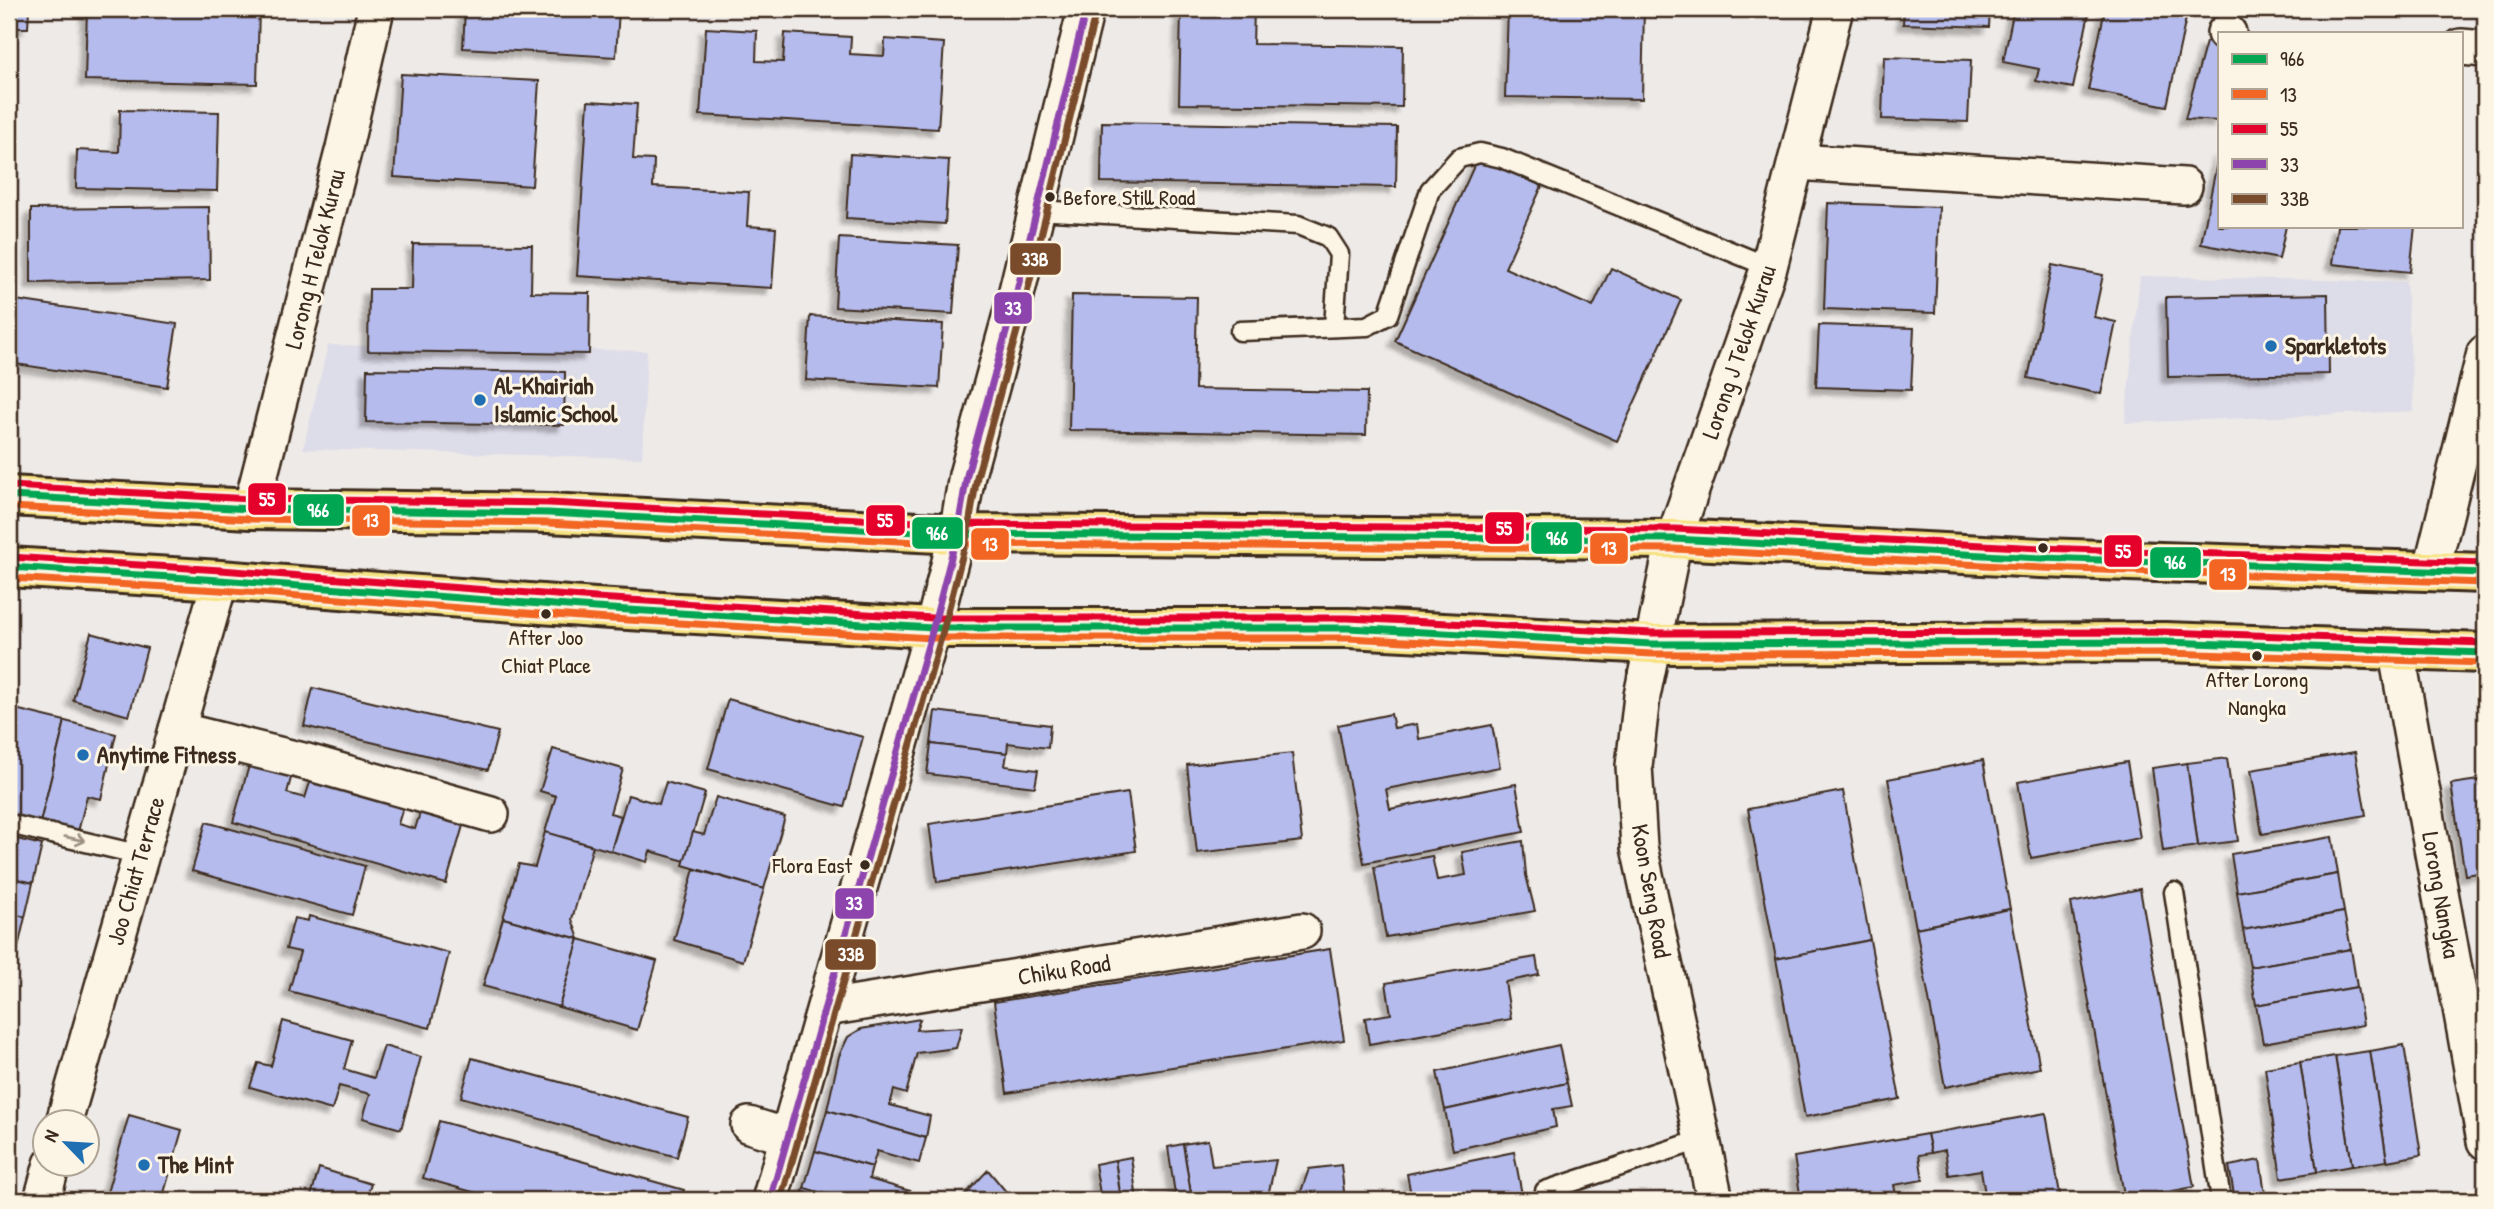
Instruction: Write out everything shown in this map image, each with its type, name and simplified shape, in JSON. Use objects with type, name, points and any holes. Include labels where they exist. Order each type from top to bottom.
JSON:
[{"type":"highway","points":[[9,496],[251,509],[548,513],[957,534],[1674,539],[2041,558],[2485,573]]},
{"type":"highway","points":[[9,567],[596,608],[933,628],[1348,628],[1652,644],[2165,642],[2485,653]]},
{"type":"street","name":"Lorong H Telok Kurau","points":[[251,509],[344,148],[376,9]]},
{"type":"street","points":[[769,1200],[933,628],[957,534],[967,475],[1013,307],[1086,9]]},
{"type":"street","name":"Lorong J Telok Kurau","points":[[1674,539],[1769,267],[1835,9]]},
{"type":"street","points":[[2462,47],[2485,49]]},
{"type":"street","points":[[1796,162],[2184,186]]},
{"type":"street","points":[[2431,572],[2485,353]]},
{"type":"street","name":"Koon Seng Road","points":[[1674,539],[1642,696],[1634,766],[1639,847],[1715,1200]]},
{"type":"street","name":"Joo Chiat Terrace","points":[[68,1108],[220,580]]},
{"type":"street","name":"Lorong Nangka","points":[[2396,648],[2485,1141]]},
{"type":"street","points":[[177,730],[307,762],[491,814]]},
{"type":"street","name":"Chiku Road","points":[[826,1008],[1302,931]]},
{"type":"street","points":[[748,1125],[788,1137]]},
{"type":"street","points":[[42,1200],[48,1178]]},
{"type":"lane","points":[[1240,331],[1367,326],[1388,315],[1430,190],[1459,158],[1480,153],[1502,158],[1769,267]]},
{"type":"lane","points":[[1036,210],[1298,225],[1328,237],[1339,254],[1334,327]]},
{"type":"lane","points":[[9,824],[141,855]]},
{"type":"lane","points":[[2174,892],[2221,1200]]},
{"type":"lane","points":[[1545,1191],[1703,1139]]},
{"type":"shaded area","name":"Sparkletots","points":[[2140,276],[2406,282],[2414,411],[2125,423]]},
{"type":"shaded area","name":"Al-Khairiah Islamic School","points":[[328,345],[647,351],[642,458],[303,449]]},
{"type":"building","points":[[9,9],[29,9],[28,28],[9,28]]},
{"type":"building","points":[[87,9],[259,9],[257,84],[85,80]]},
{"type":"building","points":[[465,9],[619,9],[616,57],[463,48]]},
{"type":"building","points":[[1181,9],[1254,9],[1253,44],[1403,46],[1402,107],[1179,104]]},
{"type":"building","points":[[1508,9],[1644,9],[1642,99],[1505,97]]},
{"type":"building","points":[[1904,9],[1990,9],[1989,27],[1903,24]]},
{"type":"building","points":[[2014,9],[2090,9],[2073,88],[2036,81],[2039,69],[2003,62]]},
{"type":"building","points":[[2105,9],[2188,9],[2167,106],[2088,90]]},
{"type":"building","points":[[706,28],[757,31],[756,61],[783,62],[785,33],[851,37],[850,54],[884,56],[885,39],[944,43],[938,129],[700,115]]},
{"type":"building","points":[[2206,42],[2218,43],[2218,121],[2185,119]]},
{"type":"building","points":[[1884,57],[1971,60],[1968,122],[1882,119]]},
{"type":"building","points":[[401,74],[539,81],[532,186],[394,177]]},
{"type":"building","points":[[588,101],[637,104],[633,159],[654,160],[653,187],[749,192],[747,226],[776,228],[772,288],[577,276]]},
{"type":"building","points":[[120,110],[219,112],[217,191],[76,188],[77,150],[119,152]]},
{"type":"building","points":[[1102,122],[1397,127],[1396,187],[1101,182]]},
{"type":"building","points":[[850,154],[949,160],[945,224],[846,218]]},
{"type":"building","points":[[1478,157],[1542,186],[1505,268],[1593,307],[1611,268],[1681,300],[1617,441],[1395,341]]},
{"type":"building","points":[[2218,157],[2218,228],[2286,228],[2279,259],[2201,244]]},
{"type":"building","points":[[1828,203],[1939,207],[1935,313],[1824,309]]},
{"type":"building","points":[[209,207],[210,280],[31,283],[31,209]]},
{"type":"building","points":[[2337,228],[2415,228],[2410,272],[2332,264]]},
{"type":"building","points":[[839,238],[958,245],[953,314],[835,307]]},
{"type":"building","points":[[413,244],[532,245],[531,292],[590,293],[589,354],[368,351],[369,289],[412,289]]},
{"type":"building","points":[[2052,265],[2103,275],[2094,317],[2116,322],[2101,394],[2028,378]]},
{"type":"building","points":[[2328,294],[2329,374],[2168,377],[2166,297]]},
{"type":"building","points":[[1072,295],[1197,297],[1195,389],[1367,392],[1366,435],[1069,430]]},
{"type":"building","points":[[9,299],[177,324],[167,387],[9,363]]},
{"type":"building","points":[[810,316],[943,324],[939,388],[806,380]]},
{"type":"building","points":[[1819,325],[1914,328],[1911,390],[1816,387]]},
{"type":"building","points":[[367,369],[565,372],[564,425],[366,422]]},
{"type":"building","points":[[91,633],[147,648],[129,716],[73,700]]},
{"type":"building","points":[[313,688],[498,732],[488,770],[304,726]]},
{"type":"building","points":[[728,699],[863,737],[844,807],[708,769]]},
{"type":"building","points":[[11,708],[65,721],[40,823],[9,815]]},
{"type":"building","points":[[935,711],[1050,725],[1048,748],[1008,743],[1007,753],[931,744]]},
{"type":"building","points":[[1391,714],[1394,728],[1417,724],[1419,739],[1492,725],[1500,767],[1386,789],[1390,809],[1516,784],[1524,832],[1364,863],[1338,725]]},
{"type":"building","points":[[65,721],[116,734],[101,799],[87,796],[78,832],[40,823]]},
{"type":"building","points":[[931,744],[1007,753],[1005,766],[1038,770],[1035,787],[927,774]]},
{"type":"building","points":[[553,749],[623,769],[610,813],[621,816],[611,851],[545,832],[556,796],[540,791]]},
{"type":"building","points":[[2355,752],[2366,815],[2262,834],[2251,770]]},
{"type":"building","points":[[1292,753],[1302,841],[1197,853],[1187,765]]},
{"type":"building","points":[[252,755],[294,767],[287,793],[305,798],[314,770],[406,797],[398,824],[415,829],[424,800],[467,812],[446,884],[233,822]]},
{"type":"building","points":[[2227,758],[2238,841],[2198,846],[2187,763]]},
{"type":"building","points":[[1983,760],[2010,909],[1916,928],[1888,779]]},
{"type":"building","points":[[2127,762],[2140,838],[2031,858],[2018,782]]},
{"type":"building","points":[[2187,763],[2198,846],[2163,851],[2152,768]]},
{"type":"building","points":[[2485,779],[2485,872],[2465,875],[2451,784]]},
{"type":"building","points":[[666,782],[705,793],[685,861],[650,851],[647,862],[611,851],[628,795],[659,804]]},
{"type":"building","points":[[1843,791],[1870,940],[1776,959],[1748,809]]},
{"type":"building","points":[[1128,793],[1136,851],[937,882],[929,824]]},
{"type":"building","points":[[716,797],[785,817],[764,889],[683,865],[693,832],[704,835]]},
{"type":"building","points":[[206,822],[365,866],[352,915],[192,871]]},
{"type":"building","points":[[545,832],[593,846],[572,919],[579,939],[503,918],[519,864],[535,867]]},
{"type":"building","points":[[9,837],[42,845],[33,883],[9,877]]},
{"type":"building","points":[[2332,837],[2338,874],[2237,892],[2231,854]]},
{"type":"building","points":[[1523,841],[1526,875],[1535,911],[1386,937],[1374,867],[1432,856],[1437,880],[1466,875],[1462,852]]},
{"type":"building","points":[[694,869],[764,889],[743,961],[674,940]]},
{"type":"building","points":[[2338,874],[2344,912],[2243,930],[2237,892]]},
{"type":"building","points":[[9,877],[33,883],[25,917],[9,913]]},
{"type":"building","points":[[2140,889],[2194,1187],[2125,1200],[2071,903]]},
{"type":"building","points":[[2010,909],[2040,1068],[1945,1087],[1916,928]]},
{"type":"building","points":[[2344,912],[2351,949],[2250,967],[2243,930]]},
{"type":"building","points":[[9,913],[25,917],[17,952],[9,950]]},
{"type":"building","points":[[309,916],[449,953],[430,1028],[289,991],[300,952],[286,949],[294,918],[308,921]]},
{"type":"building","points":[[503,918],[579,939],[559,1007],[483,986]]},
{"type":"building","points":[[579,939],[657,961],[637,1030],[559,1007]]},
{"type":"building","points":[[1870,940],[1900,1099],[1805,1117],[1776,959]]},
{"type":"building","points":[[1330,949],[1344,1040],[1007,1093],[994,1002]]},
{"type":"building","points":[[2351,949],[2357,987],[2256,1005],[2250,967]]},
{"type":"building","points":[[9,950],[17,952],[9,986]]},
{"type":"building","points":[[1536,957],[1539,975],[1505,982],[1511,1019],[1369,1044],[1365,1018],[1391,1014],[1386,983]]},
{"type":"building","points":[[2357,987],[2363,1025],[2263,1043],[2256,1005]]},
{"type":"building","points":[[920,1019],[916,1030],[962,1027],[956,1048],[917,1053],[906,1094],[894,1090],[890,1105],[930,1116],[926,1138],[827,1110],[839,1056],[848,1037],[861,1029]]},
{"type":"building","points":[[283,1021],[352,1040],[344,1069],[374,1078],[384,1046],[421,1057],[401,1129],[363,1118],[370,1094],[339,1086],[332,1110],[250,1087],[258,1063],[271,1066]]},
{"type":"building","points":[[1559,1045],[1567,1083],[1445,1110],[1437,1072]]},
{"type":"building","points":[[2404,1045],[2421,1155],[2387,1161],[2370,1051]]},
{"type":"building","points":[[2370,1051],[2387,1161],[2352,1166],[2335,1056]]},
{"type":"building","points":[[2335,1056],[2352,1166],[2317,1172],[2300,1062]]},
{"type":"building","points":[[472,1058],[688,1117],[677,1157],[461,1097]]},
{"type":"building","points":[[2300,1062],[2317,1172],[2281,1178],[2265,1068]]},
{"type":"building","points":[[1567,1083],[1572,1106],[1553,1109],[1556,1127],[1453,1150],[1445,1110]]},
{"type":"building","points":[[827,1110],[926,1138],[919,1163],[877,1151],[872,1167],[815,1151]]},
{"type":"building","points":[[2046,1113],[2061,1200],[1986,1200],[1981,1170],[1949,1175],[1945,1150],[1931,1153],[1927,1134]]},
{"type":"building","name":"The Mint","points":[[129,1115],[182,1130],[162,1200],[105,1200]]},
{"type":"building","points":[[439,1121],[684,1190],[681,1200],[501,1200],[423,1178]]},
{"type":"building","points":[[1927,1134],[1931,1153],[1919,1155],[1923,1180],[1894,1185],[1897,1200],[1801,1200],[1794,1157]]},
{"type":"building","points":[[1208,1140],[1212,1166],[1276,1160],[1267,1200],[1192,1200],[1183,1144]]},
{"type":"building","points":[[1183,1144],[1192,1200],[1160,1200],[1159,1197],[1175,1194],[1168,1147]]},
{"type":"building","points":[[815,1151],[872,1167],[869,1179],[910,1191],[907,1200],[846,1200],[804,1188]]},
{"type":"building","points":[[1514,1152],[1523,1200],[1412,1200],[1407,1174]]},
{"type":"building","points":[[1131,1157],[1137,1200],[1121,1200],[1115,1160]]},
{"type":"building","points":[[1115,1160],[1121,1200],[1101,1200],[1095,1164]]},
{"type":"building","points":[[2260,1160],[2266,1200],[2235,1200],[2229,1166]]},
{"type":"building","points":[[1341,1165],[1345,1200],[1298,1200],[1309,1169]]},
{"type":"building","points":[[319,1168],[371,1184],[366,1200],[310,1200]]},
{"type":"building","points":[[988,1170],[1013,1200],[960,1200]]},
{"type":"building","points":[[804,1188],[846,1200],[801,1200]]},
{"type":"building","points":[[1085,1196],[1085,1200],[1051,1200]]},
{"type":"transit line","name":"33","points":[[770,1200],[933,628],[957,534],[967,475],[1013,307],[1086,9]]},
{"type":"transit line","name":"33B","points":[[781,1200],[943,631],[967,537],[977,477],[1023,309],[1096,11]]},
{"type":"transit line","name":"55","points":[[10,486],[251,499],[549,503],[957,524],[1675,529],[2041,548],[2485,563]]},
{"type":"transit line","name":"966","points":[[9,496],[251,509],[548,513],[957,534],[1674,539],[2041,558],[2485,573]]},
{"type":"transit line","name":"13","points":[[9,507],[251,519],[548,523],[957,544],[1674,549],[2041,568],[2485,583]]},
{"type":"transit line","name":"55","points":[[10,557],[596,598],[933,618],[1348,618],[1652,633],[2165,632],[2485,643]]},
{"type":"transit line","name":"966","points":[[9,567],[595,608],[933,628],[1348,628],[1652,644],[2165,642],[2485,653]]},
{"type":"transit line","name":"13","points":[[9,578],[932,638],[1348,638],[1652,654],[2165,653],[2485,663]]},
{"type":"place","name":"Before Still Road","points":[[1050,197]]},
{"type":"place","name":"Sparkletots","points":[[2271,346]]},
{"type":"place","name":"Al-Khairiah Islamic School","points":[[480,400]]},
{"type":"place","name":"After Joo Chiat Place","points":[[546,614]]},
{"type":"place","name":"After Lorong Nangka","points":[[2257,656]]},
{"type":"place","name":"Anytime Fitness","points":[[83,755]]},
{"type":"place","name":"Flora East","points":[[865,865]]},
{"type":"place","name":"The Mint","points":[[144,1165]]}]
